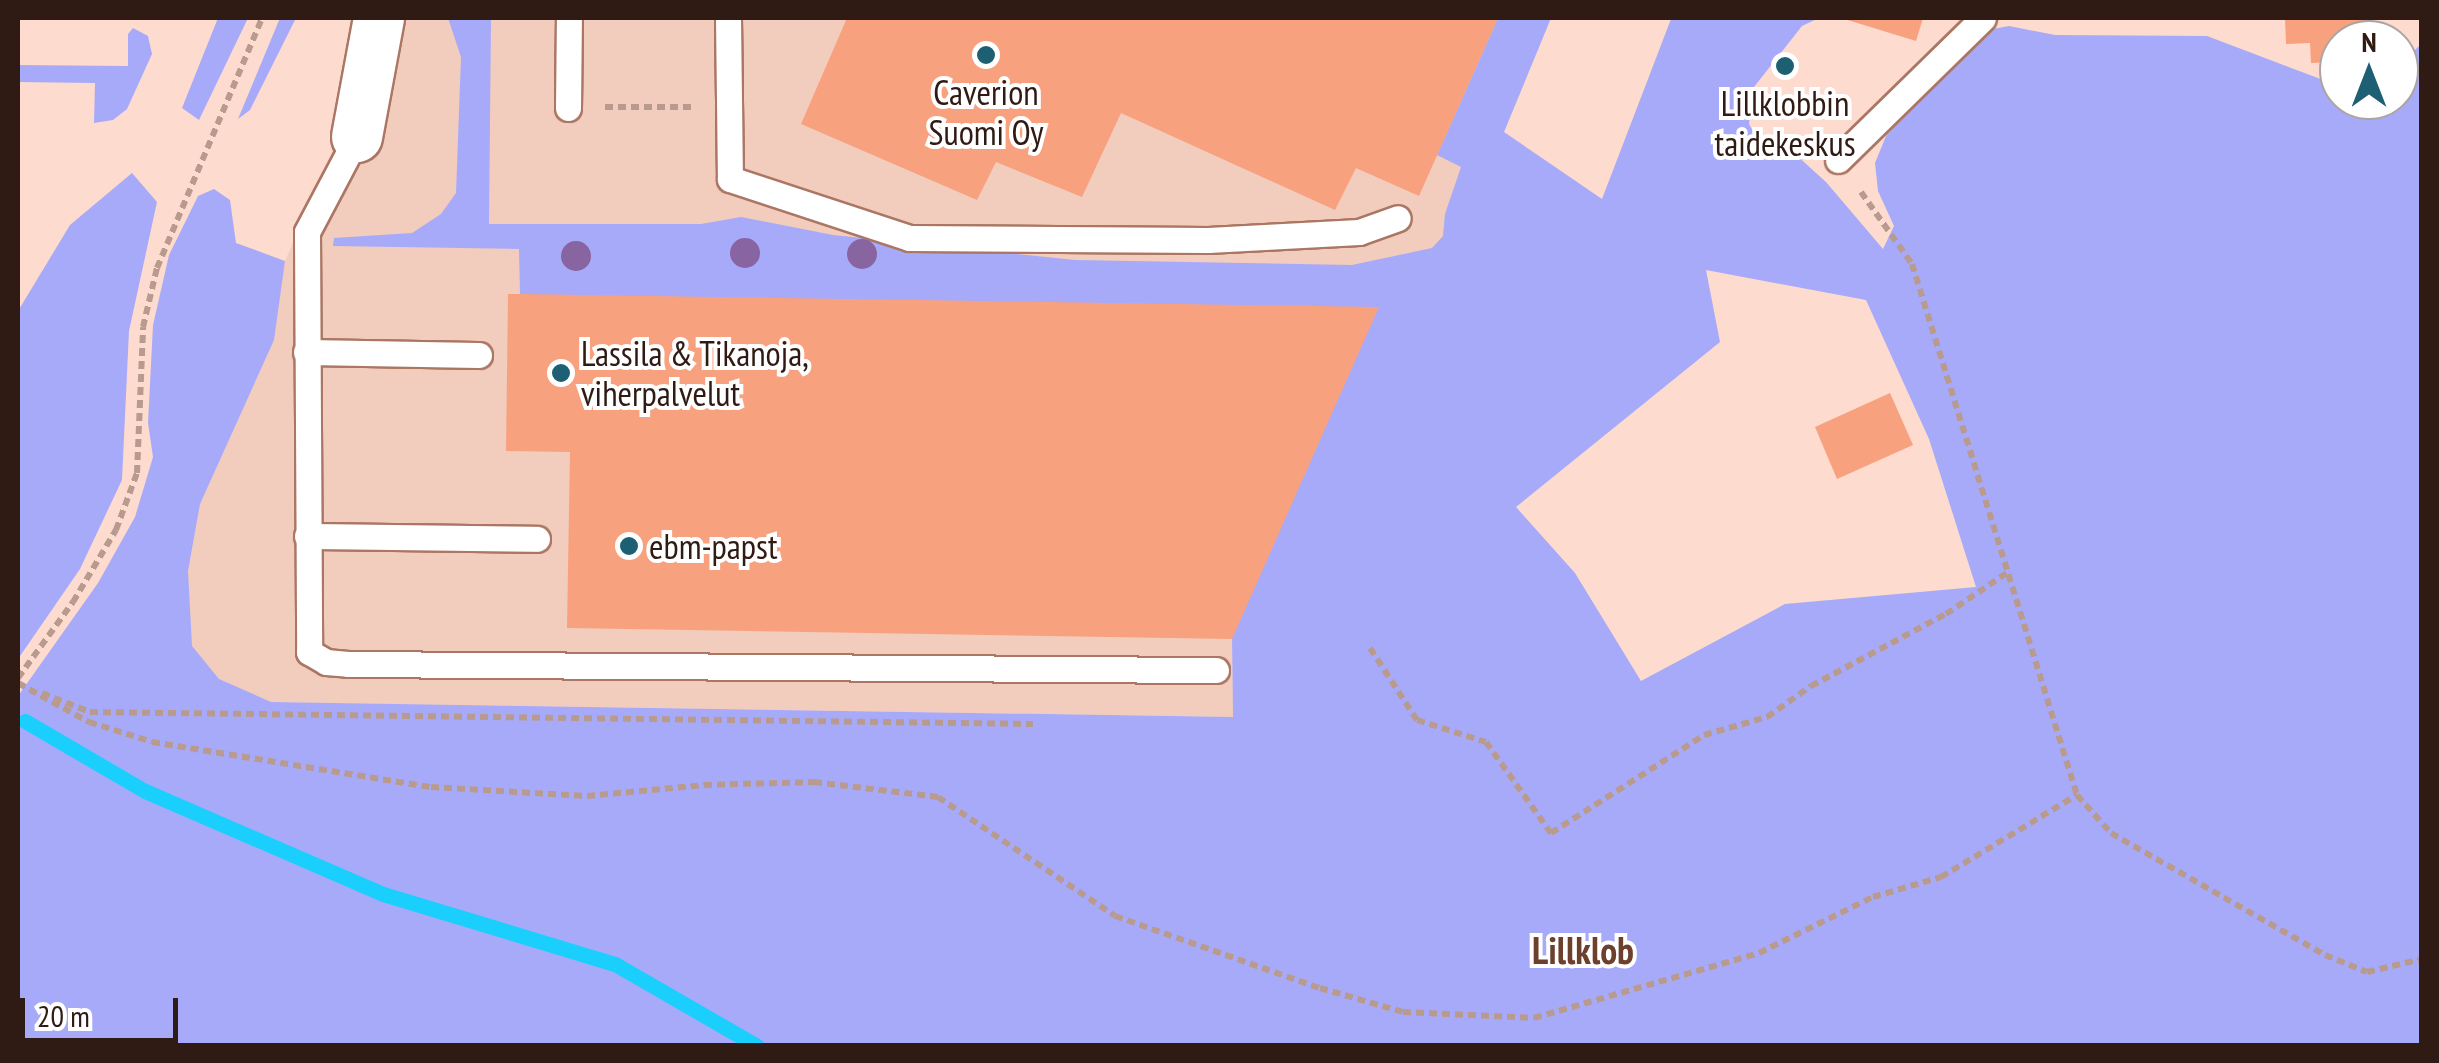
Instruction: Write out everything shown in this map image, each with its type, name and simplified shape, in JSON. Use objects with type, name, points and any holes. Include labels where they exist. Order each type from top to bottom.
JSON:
[{"type":"street","points":[[357,137],[379,18]]},
{"type":"lane","points":[[568,108],[569,18]]},
{"type":"lane","points":[[728,18],[730,179],[909,238],[1208,240],[1359,232],[1398,218]]},
{"type":"lane","points":[[1838,160],[1983,18]]},
{"type":"lane","points":[[357,137],[307,232],[309,652],[326,662],[1216,670]]},
{"type":"lane","points":[[306,352],[479,355]]},
{"type":"lane","points":[[307,536],[537,540]]},
{"type":"path","points":[[18,681],[73,602],[116,530],[136,472],[143,328],[157,268],[262,18]]},
{"type":"path","points":[[568,108],[729,107]]},
{"type":"path","points":[[1838,160],[1912,264],[2077,795],[2110,833],[2324,954],[2367,972],[2422,959]]},
{"type":"path","points":[[1370,648],[1417,720],[1486,742],[1551,833],[1704,735],[1766,717],[1811,686],[1946,614],[2008,572]]},
{"type":"path","points":[[18,681],[90,712],[1033,724]]},
{"type":"path","points":[[18,681],[89,722],[152,742],[431,788],[586,796],[704,785],[814,782],[938,797],[1115,916],[1320,988],[1403,1012],[1534,1018],[1759,953],[1873,897],[1941,877],[2077,795]]},
{"type":"shaded area","points":[[218,18],[248,18],[199,120],[182,108]]},
{"type":"shaded area","points":[[280,18],[296,18],[250,110],[238,119]]},
{"type":"shaded area","points":[[391,18],[1551,18],[1504,132],[1232,639],[1233,717],[83,699],[285,261]]},
{"type":"shaded area","points":[[448,18],[491,18],[489,224],[701,224],[741,217],[833,235],[1075,260],[1352,265],[1432,248],[1443,236],[1445,214],[1461,167],[1437,155],[1498,18],[1551,18],[1504,132],[1602,199],[1671,19],[1668,18],[1819,18],[1802,26],[1754,87],[1749,124],[1763,149],[1794,153],[1826,182],[1883,249],[1894,226],[1878,191],[1875,163],[1886,136],[1982,31],[2009,26],[2055,35],[2207,36],[2319,78],[2319,120],[2419,120],[2421,44],[2421,1045],[18,1046],[18,696],[98,583],[135,517],[153,457],[148,423],[153,325],[169,255],[198,196],[214,189],[230,200],[236,243],[285,261],[274,340],[200,504],[188,571],[192,646],[219,679],[271,702],[1233,717],[1232,639],[520,294],[519,249],[333,246],[334,238],[412,233],[441,214],[456,193],[461,57]],"holes":[[[1706,270],[1866,300],[1929,439],[1976,587],[1785,604],[1641,681],[1575,573],[1516,507],[1720,342]]]},
{"type":"shaded area","points":[[133,28],[148,36],[152,54],[127,109],[113,120],[94,123],[95,83],[18,82],[18,65],[128,66],[128,34]]},
{"type":"shaded area","points":[[132,173],[157,202],[129,331],[122,480],[80,569],[18,659],[18,311],[70,225]]},
{"type":"building","points":[[847,18],[1498,18],[1419,196],[1356,168],[1335,210],[1121,113],[1082,197],[996,162],[977,200],[801,124]]},
{"type":"building","points":[[1841,18],[1923,18],[1916,41]]},
{"type":"building","points":[[2285,18],[2372,18],[2319,20],[2319,63],[2311,63],[2310,43],[2286,44]]},
{"type":"building","points":[[508,294],[1379,307],[1232,639],[567,628],[570,452],[506,451]]},
{"type":"building","points":[[1890,393],[1913,445],[1837,479],[1815,427]]},
{"type":"waterway","points":[[25,721],[145,791],[383,894],[615,964],[757,1046]]},
{"type":"place","name":"Caverion Suomi Oy","points":[[986,55]]},
{"type":"place","name":"Lillklobbin taidekeskus","points":[[1785,66]]},
{"type":"place","name":"Lassila & Tikanoja, viherpalvelut","points":[[561,373]]},
{"type":"place","name":"ebm-papst","points":[[629,546]]},
{"type":"district","name":"Lillklob","points":[[1583,950]]}]
